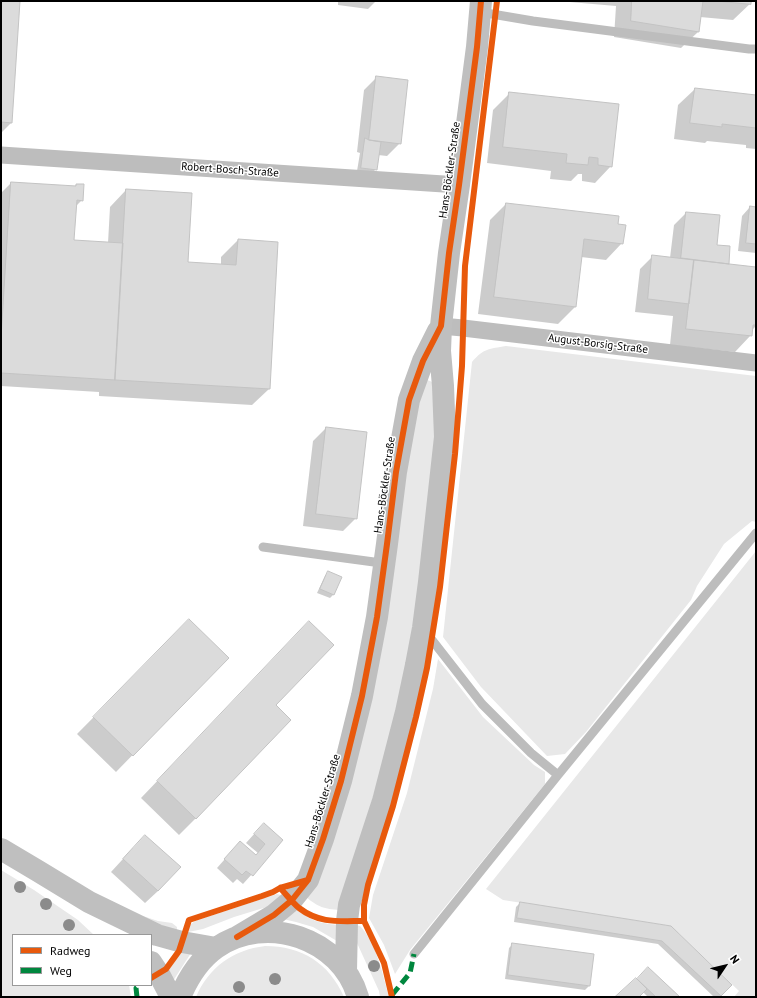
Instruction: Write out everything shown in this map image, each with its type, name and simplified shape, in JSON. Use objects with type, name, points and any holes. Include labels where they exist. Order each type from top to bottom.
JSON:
[{"type":"main road","name":"Hans-Böckler-Straße","points":[[346,971],[347,921],[349,905],[382,801],[406,712],[423,628],[445,437],[440,351],[441,326],[481,7]]},
{"type":"main road","name":"Hans-Böckler-Straße","points":[[237,937],[274,915],[292,900],[308,880],[315,862],[341,781],[362,696],[377,616],[396,472],[409,400],[423,361],[441,326]]},
{"type":"main road","points":[[1,849],[89,902],[157,935],[182,942],[216,948]]},
{"type":"main road","points":[[89,902],[124,934]]},
{"type":"main road","points":[[180,997],[194,970],[206,956],[216,948],[237,937],[261,932],[273,932],[285,933],[308,940],[329,953],[346,971],[358,997]]},
{"type":"main road","points":[[152,964],[172,997]]},
{"type":"street","name":"Robert-Bosch-Straße","points":[[1,155],[459,185]]},
{"type":"street","name":"August-Borsig-Straße","points":[[441,326],[471,328],[756,363]]},
{"type":"lane","points":[[481,7],[533,21],[749,49],[756,48]]},
{"type":"lane","points":[[414,954],[756,533]]},
{"type":"lane","points":[[263,547],[374,562],[385,562]]},
{"type":"lane","points":[[423,628],[482,704],[531,753],[558,775]]},
{"type":"shaded area","points":[[506,346],[756,376],[756,522],[752,521],[724,544],[697,586],[691,600],[586,732],[565,754],[547,756],[481,687],[443,637],[472,362],[480,354],[487,350]]},
{"type":"shaded area","points":[[427,380],[434,383],[439,400],[414,628],[398,711],[340,910],[330,909],[314,903],[306,897],[312,889],[413,412]]},
{"type":"shaded area","points":[[756,551],[756,997],[734,997],[739,991],[671,926],[503,900],[486,889]]},
{"type":"shaded area","points":[[438,659],[483,717],[534,765],[545,772],[545,784],[410,950],[395,974],[384,945],[369,918],[373,895],[407,793],[433,689]]},
{"type":"shaded area","points":[[1,870],[78,920],[93,934],[12,934],[12,986],[129,986],[131,997],[1,997]]},
{"type":"shaded area","points":[[277,894],[281,895],[270,906],[234,917],[203,929],[188,932],[190,925],[195,921]]},
{"type":"shaded area","points":[[295,909],[315,921],[338,925],[337,941],[313,927],[283,919]]},
{"type":"shaded area","points":[[143,916],[158,921],[172,923],[177,927],[177,932],[173,932]]},
{"type":"shaded area","points":[[355,925],[360,926],[366,933],[375,950],[389,997],[380,997],[379,991],[357,943]]},
{"type":"shaded area","points":[[265,946],[291,949],[313,959],[331,975],[344,997],[196,997],[201,986],[223,962],[243,951]]},
{"type":"shaded area","points":[[182,951],[191,953],[173,981],[167,973]]},
{"type":"building","points":[[1,1],[20,1],[12,123],[1,122]]},
{"type":"building","points":[[632,1],[703,1],[699,32],[631,21]]},
{"type":"building","points":[[716,1],[751,1],[751,4]]},
{"type":"building","points":[[376,76],[408,80],[401,144],[369,140]]},
{"type":"building","points":[[695,88],[756,95],[756,128],[722,124],[722,127],[690,123]]},
{"type":"building","points":[[509,92],[619,104],[612,167],[598,165],[598,158],[589,157],[588,165],[566,163],[567,154],[503,147]]},
{"type":"building","points":[[365,138],[381,142],[377,170],[361,168]]},
{"type":"building","points":[[11,182],[76,186],[76,184],[84,184],[83,201],[77,200],[74,240],[123,243],[115,380],[1,373],[1,338]]},
{"type":"building","points":[[126,189],[192,193],[188,262],[236,265],[238,239],[278,242],[270,389],[115,380]]},
{"type":"building","points":[[506,203],[619,216],[618,224],[626,225],[623,244],[584,239],[576,307],[494,297]]},
{"type":"building","points":[[750,206],[756,207],[756,244],[746,243]]},
{"type":"building","points":[[686,212],[720,215],[717,245],[730,246],[729,264],[681,258]]},
{"type":"building","points":[[652,255],[694,260],[689,304],[648,299]]},
{"type":"building","points":[[694,260],[756,267],[756,325],[753,325],[752,336],[686,329]]},
{"type":"building","points":[[326,427],[367,432],[357,519],[316,514]]},
{"type":"building","points":[[328,571],[342,577],[334,595],[320,589]]},
{"type":"building","points":[[189,619],[229,658],[133,756],[93,717]]},
{"type":"building","points":[[309,621],[334,645],[276,705],[291,720],[196,819],[157,781]]},
{"type":"building","points":[[264,823],[283,840],[253,876],[246,871],[242,875],[224,859],[240,841],[256,855],[265,844],[254,834]]},
{"type":"building","points":[[145,835],[181,867],[158,891],[123,859]]},
{"type":"building","points":[[520,902],[671,926],[732,985],[721,996],[662,941],[517,918]]},
{"type":"building","points":[[512,943],[594,954],[590,986],[508,975]]},
{"type":"building","points":[[648,967],[680,997],[656,997],[637,979]]},
{"type":"building","points":[[636,978],[647,989],[639,997],[615,997]]},
{"type":"marked path","points":[[392,995],[410,973],[414,954]]},
{"type":"marked path","points":[[137,997],[136,988],[139,986]]},
{"type":"cycle path","points":[[237,937],[274,915],[292,900],[308,880],[323,839],[341,781],[362,696],[377,617],[396,472],[409,400],[423,361],[441,326],[449,253],[477,47],[481,1]]},
{"type":"cycle path","points":[[392,997],[384,963],[364,921],[364,905],[368,885],[393,806],[416,717],[427,668],[440,587],[455,454],[462,366],[465,266],[497,1]]},
{"type":"cycle path","points":[[152,977],[166,969],[179,951],[189,920],[262,896],[280,888],[308,880]]},
{"type":"cycle path","points":[[280,888],[299,908],[314,917],[338,921],[364,921]]}]
